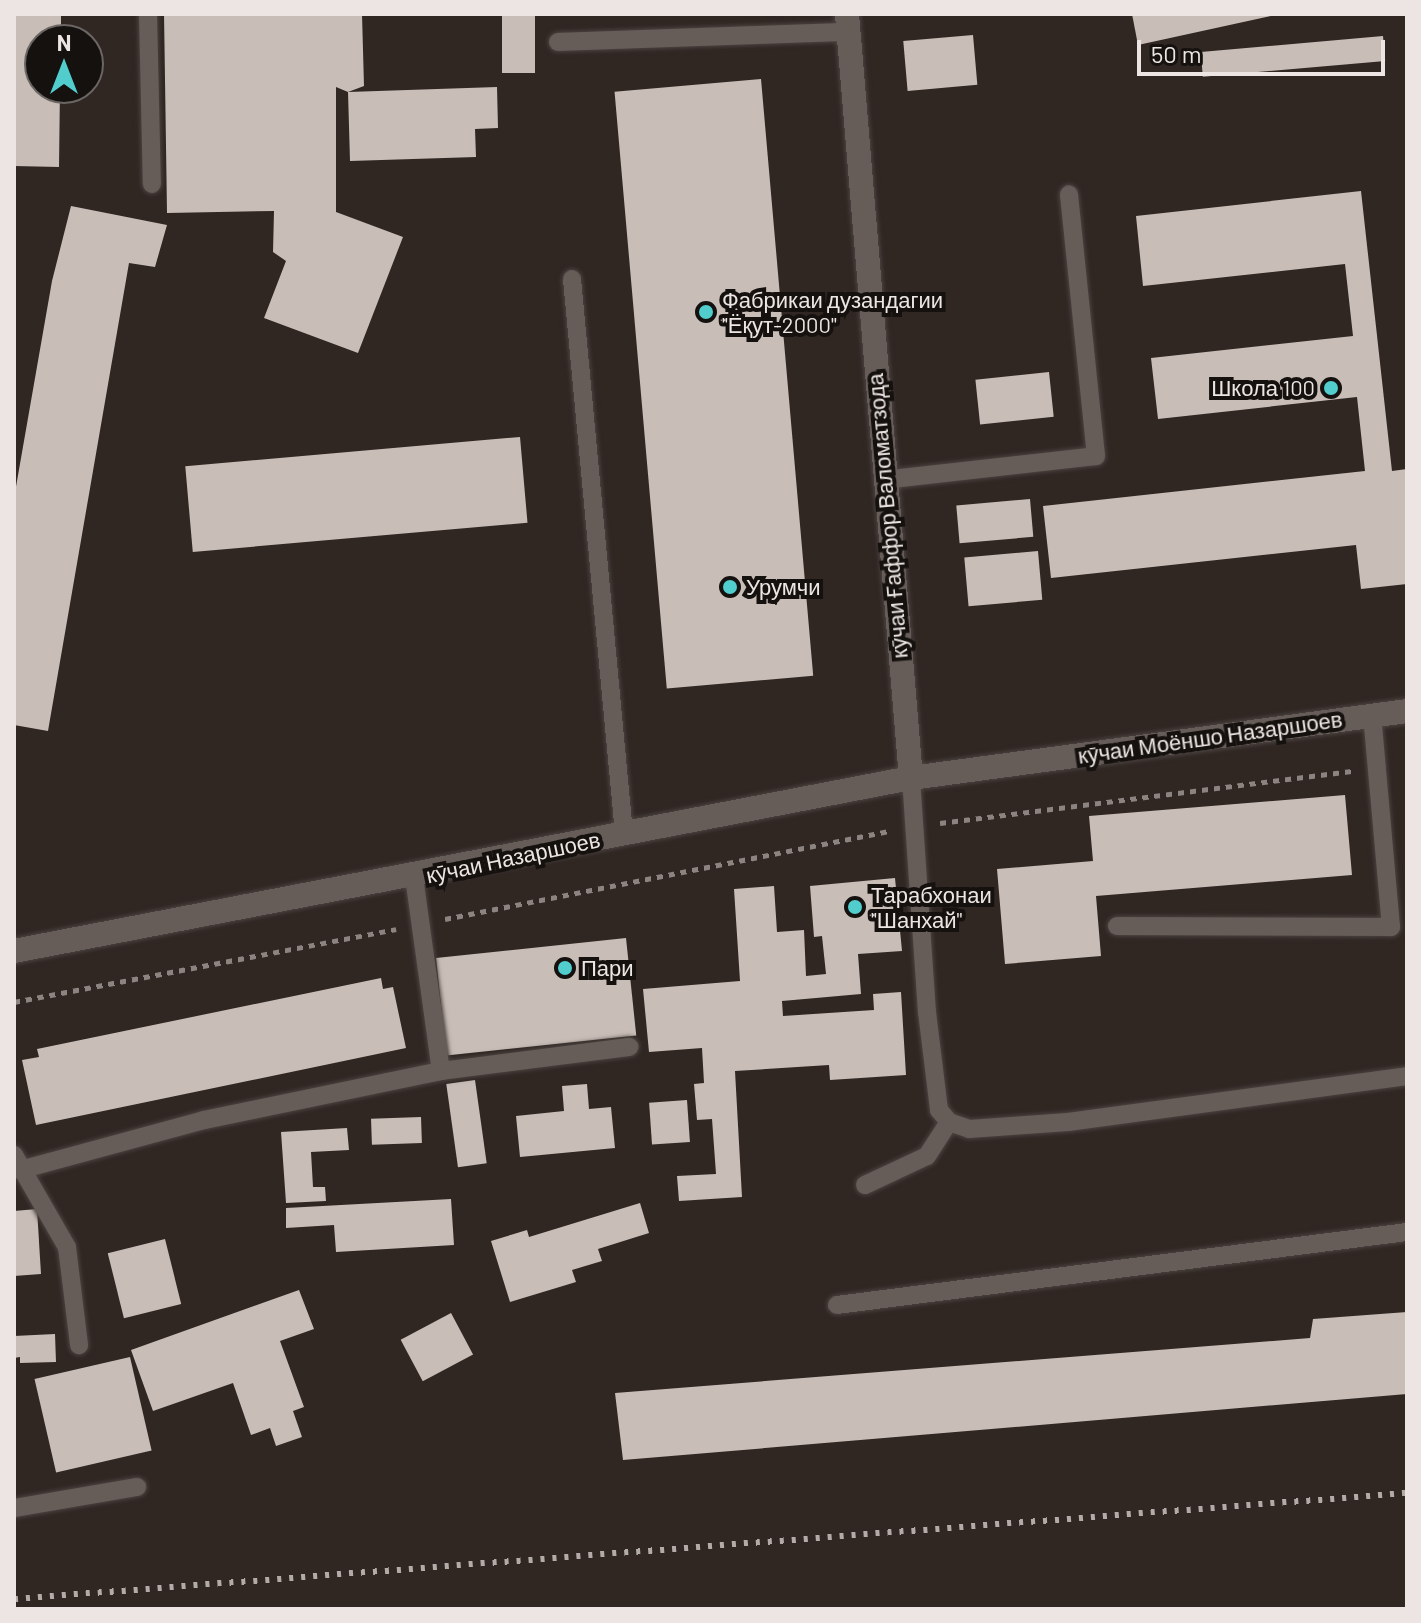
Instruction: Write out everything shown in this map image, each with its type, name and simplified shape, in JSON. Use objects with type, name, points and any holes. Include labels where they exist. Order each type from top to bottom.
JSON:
[{"type":"street","name":"кӯчаи Ғаффор Валоматзода","points":[[847,23],[883,480],[911,778]]},
{"type":"street","name":"кӯчаи Моёншо Назаршоев","points":[[1013,764],[1407,711]]},
{"type":"street","name":"кӯчаи Назаршоев","points":[[14,951],[414,877],[911,778],[1013,764]]},
{"type":"lane","points":[[148,14],[152,184]]},
{"type":"lane","points":[[558,42],[847,23]]},
{"type":"lane","points":[[883,480],[1096,456],[1069,194]]},
{"type":"lane","points":[[572,279],[624,833]]},
{"type":"lane","points":[[1117,926],[1399,926],[1376,768],[1372,715]]},
{"type":"lane","points":[[911,778],[927,1012],[939,1110],[949,1122],[969,1129],[1068,1122],[1407,1076]]},
{"type":"lane","points":[[414,877],[441,1071]]},
{"type":"lane","points":[[79,1345],[67,1247],[17,1163],[441,1071],[629,1047]]},
{"type":"lane","points":[[865,1185],[927,1156],[949,1122]]},
{"type":"lane","points":[[837,1305],[1407,1232]]},
{"type":"lane","points":[[14,1508],[137,1487]]},
{"type":"path","points":[[14,1002],[915,826],[1376,768]]},
{"type":"building","points":[[14,14],[61,14],[61,24],[24,24],[24,104],[60,104],[59,167],[14,166]]},
{"type":"building","points":[[164,14],[362,14],[364,86],[348,92],[336,87],[336,212],[403,237],[358,353],[264,318],[286,261],[273,252],[274,211],[167,213]]},
{"type":"building","points":[[502,14],[535,14],[535,73],[502,73]]},
{"type":"building","points":[[1132,14],[1275,14],[1275,15],[1138,45]]},
{"type":"building","points":[[973,35],[977,85],[908,91],[903,41]]},
{"type":"building","points":[[1383,36],[1385,61],[1203,77],[1201,52]]},
{"type":"building","name":"Фабрикаи дузандагии \"Ёқут-2000\"","points":[[761,79],[813,676],[667,689],[615,92]]},
{"type":"building","points":[[497,87],[498,128],[475,129],[476,157],[350,161],[348,92]]},
{"type":"building","points":[[1361,191],[1392,471],[1407,469],[1407,584],[1361,589],[1356,545],[1051,578],[1043,506],[1365,471],[1357,397],[1158,419],[1151,358],[1353,336],[1345,264],[1143,286],[1136,216]]},
{"type":"building","points":[[71,206],[167,225],[155,267],[129,263],[48,731],[14,725],[14,498],[52,281]]},
{"type":"building","points":[[1049,372],[1054,417],[980,424],[975,380]]},
{"type":"building","points":[[520,437],[527,523],[193,552],[185,466]]},
{"type":"building","points":[[1030,499],[1033,537],[960,543],[956,505]]},
{"type":"building","points":[[1038,551],[1042,600],[969,606],[964,557]]},
{"type":"building","points":[[1345,795],[1352,875],[1096,896],[1101,956],[1005,964],[997,869],[1093,861],[1089,816]]},
{"type":"building","points":[[895,878],[902,951],[858,954],[861,994],[782,1001],[783,1016],[874,1010],[873,994],[901,992],[906,1075],[830,1080],[829,1065],[735,1071],[742,1197],[679,1201],[677,1176],[716,1174],[712,1119],[697,1120],[694,1084],[704,1083],[702,1048],[649,1052],[643,989],[740,981],[734,889],[774,886],[777,932],[804,930],[806,976],[826,974],[822,936],[814,937],[810,886]]},
{"type":"building","points":[[626,938],[636,1035],[446,1055],[436,958]]},
{"type":"building","points":[[381,978],[383,989],[393,987],[406,1048],[36,1125],[22,1060],[39,1057],[37,1049]]},
{"type":"building","points":[[475,1080],[487,1163],[458,1167],[446,1084]]},
{"type":"building","points":[[587,1084],[589,1109],[611,1107],[615,1148],[520,1157],[516,1116],[564,1111],[562,1086]]},
{"type":"building","points":[[687,1100],[690,1142],[652,1145],[649,1103]]},
{"type":"building","points":[[421,1117],[422,1143],[372,1145],[371,1119]]},
{"type":"building","points":[[347,1128],[349,1150],[311,1152],[313,1187],[325,1187],[326,1201],[286,1203],[281,1132]]},
{"type":"building","points":[[451,1199],[454,1245],[336,1252],[334,1225],[286,1228],[286,1208]]},
{"type":"building","points":[[640,1203],[649,1233],[598,1249],[602,1261],[572,1270],[576,1282],[510,1302],[491,1241],[527,1230],[529,1237]]},
{"type":"building","points":[[37,1209],[41,1274],[14,1276],[14,1211]]},
{"type":"building","points":[[165,1239],[181,1304],[124,1318],[108,1253]]},
{"type":"building","points":[[299,1290],[314,1329],[280,1341],[304,1407],[293,1411],[302,1437],[276,1446],[270,1428],[251,1435],[233,1383],[153,1411],[131,1350]]},
{"type":"building","points":[[1407,1312],[1407,1394],[623,1460],[615,1393],[1310,1338],[1313,1319]]},
{"type":"building","points":[[451,1313],[473,1354],[423,1381],[401,1340]]},
{"type":"building","points":[[55,1334],[56,1362],[20,1363],[20,1357],[14,1358],[14,1336]]},
{"type":"building","points":[[130,1357],[152,1451],[56,1473],[35,1379]]},
{"type":"railway","points":[[14,1599],[1407,1493]]},
{"type":"place","name":"Фабрикаи дузандагии \"Ёқут-2000\"","points":[[706,312]]},
{"type":"place","name":"Школа 100","points":[[1331,388]]},
{"type":"place","name":"Урумчи","points":[[730,587]]},
{"type":"place","name":"Тарабхонаи \"Шанхай\"","points":[[855,907]]},
{"type":"place","name":"Пари","points":[[565,968]]}]
